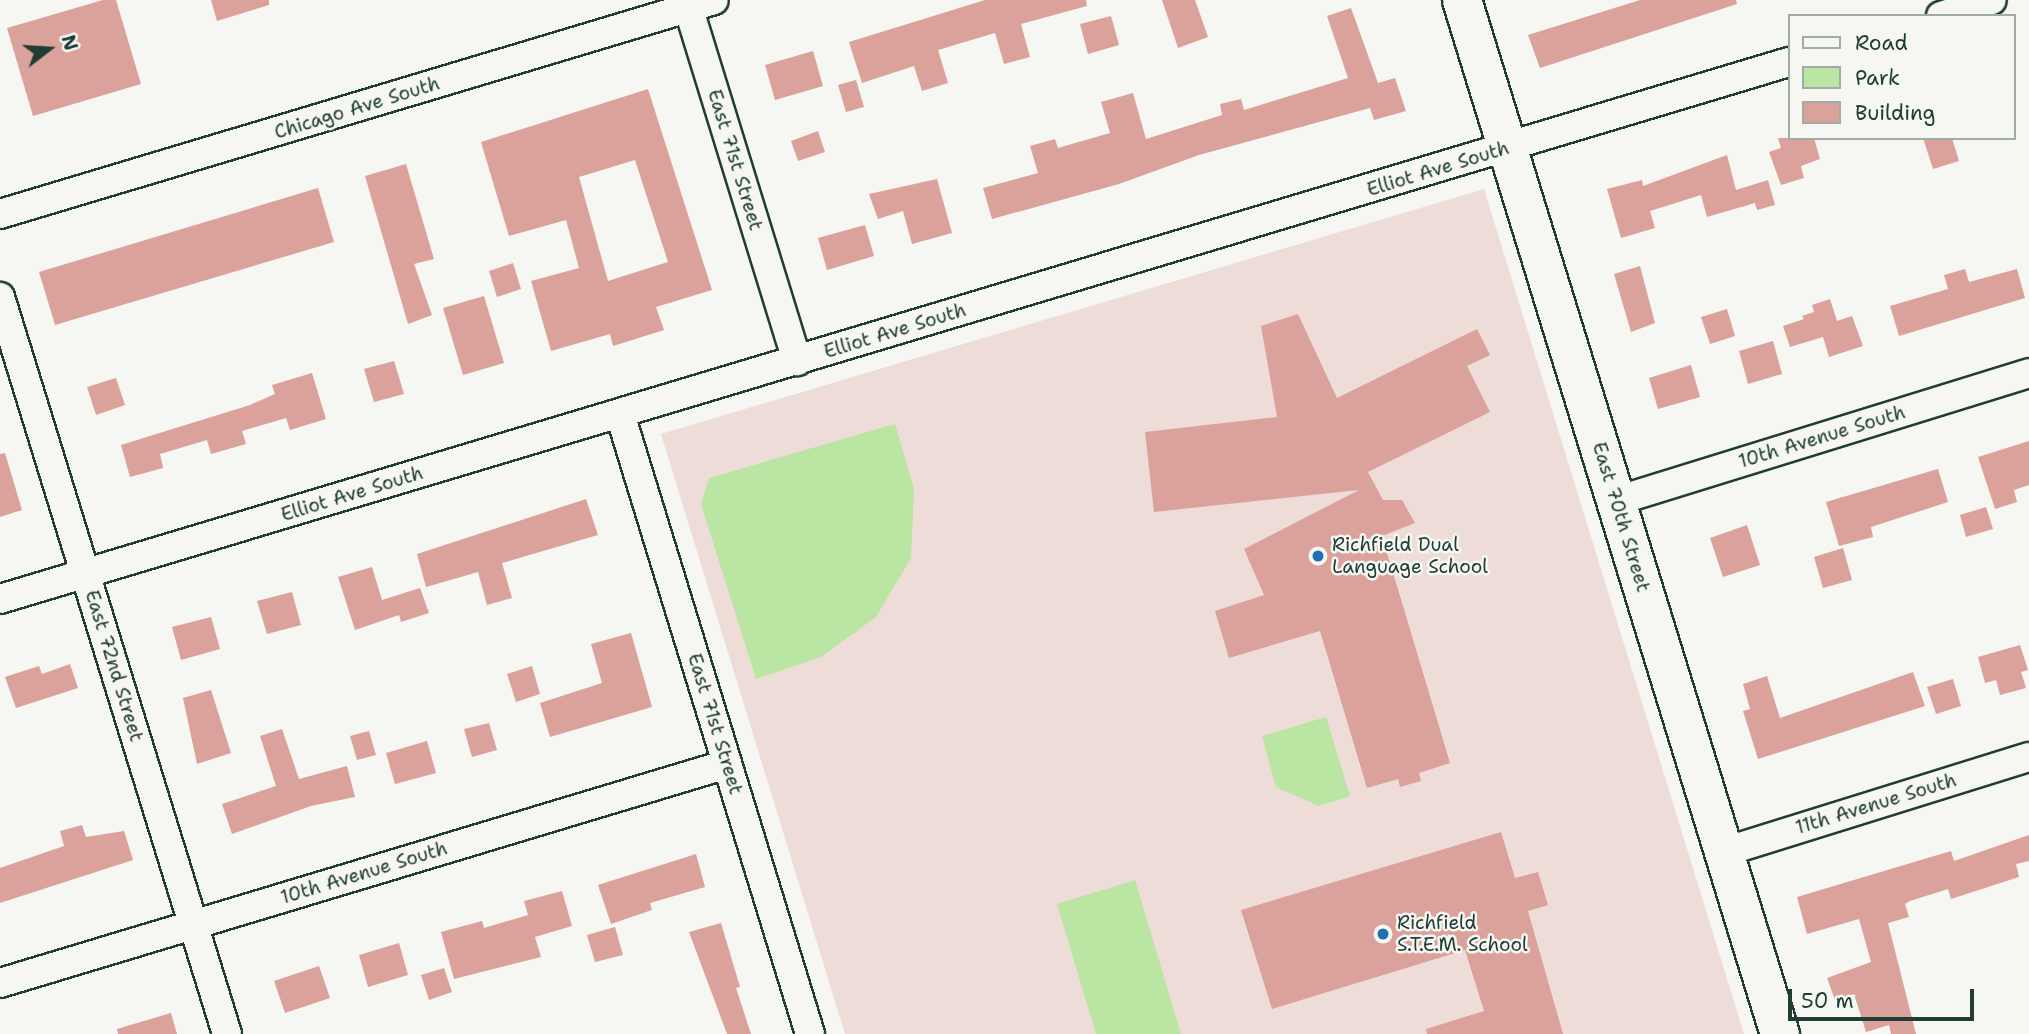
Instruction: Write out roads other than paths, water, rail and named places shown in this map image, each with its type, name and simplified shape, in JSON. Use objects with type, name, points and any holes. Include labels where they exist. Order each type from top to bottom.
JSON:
[{"type":"street","name":"East 70th Street","points":[[1462,0],[1780,1034]]},
{"type":"street","points":[[1947,14],[1992,0]]},
{"type":"street","name":"Chicago Ave South","points":[[0,214],[696,3]]},
{"type":"street","name":"East 71st Street","points":[[696,3],[797,361]]},
{"type":"street","name":"Elliot Ave South","points":[[0,599],[1787,63]]},
{"type":"street","name":"East 72nd Street","points":[[0,297],[227,1034]]},
{"type":"street","name":"10th Avenue South","points":[[1616,501],[2029,373]]},
{"type":"street","name":"East 71st Street","points":[[620,414],[810,1034]]},
{"type":"street","name":"11th Avenue South","points":[[1724,852],[2029,757]]},
{"type":"street","name":"10th Avenue South","points":[[0,983],[727,764]]},
{"type":"place","name":"Richfield Dual Language School","points":[[1318,556]]},
{"type":"place","name":"Richfield S.T.E.M. School","points":[[1383,934]]}]
